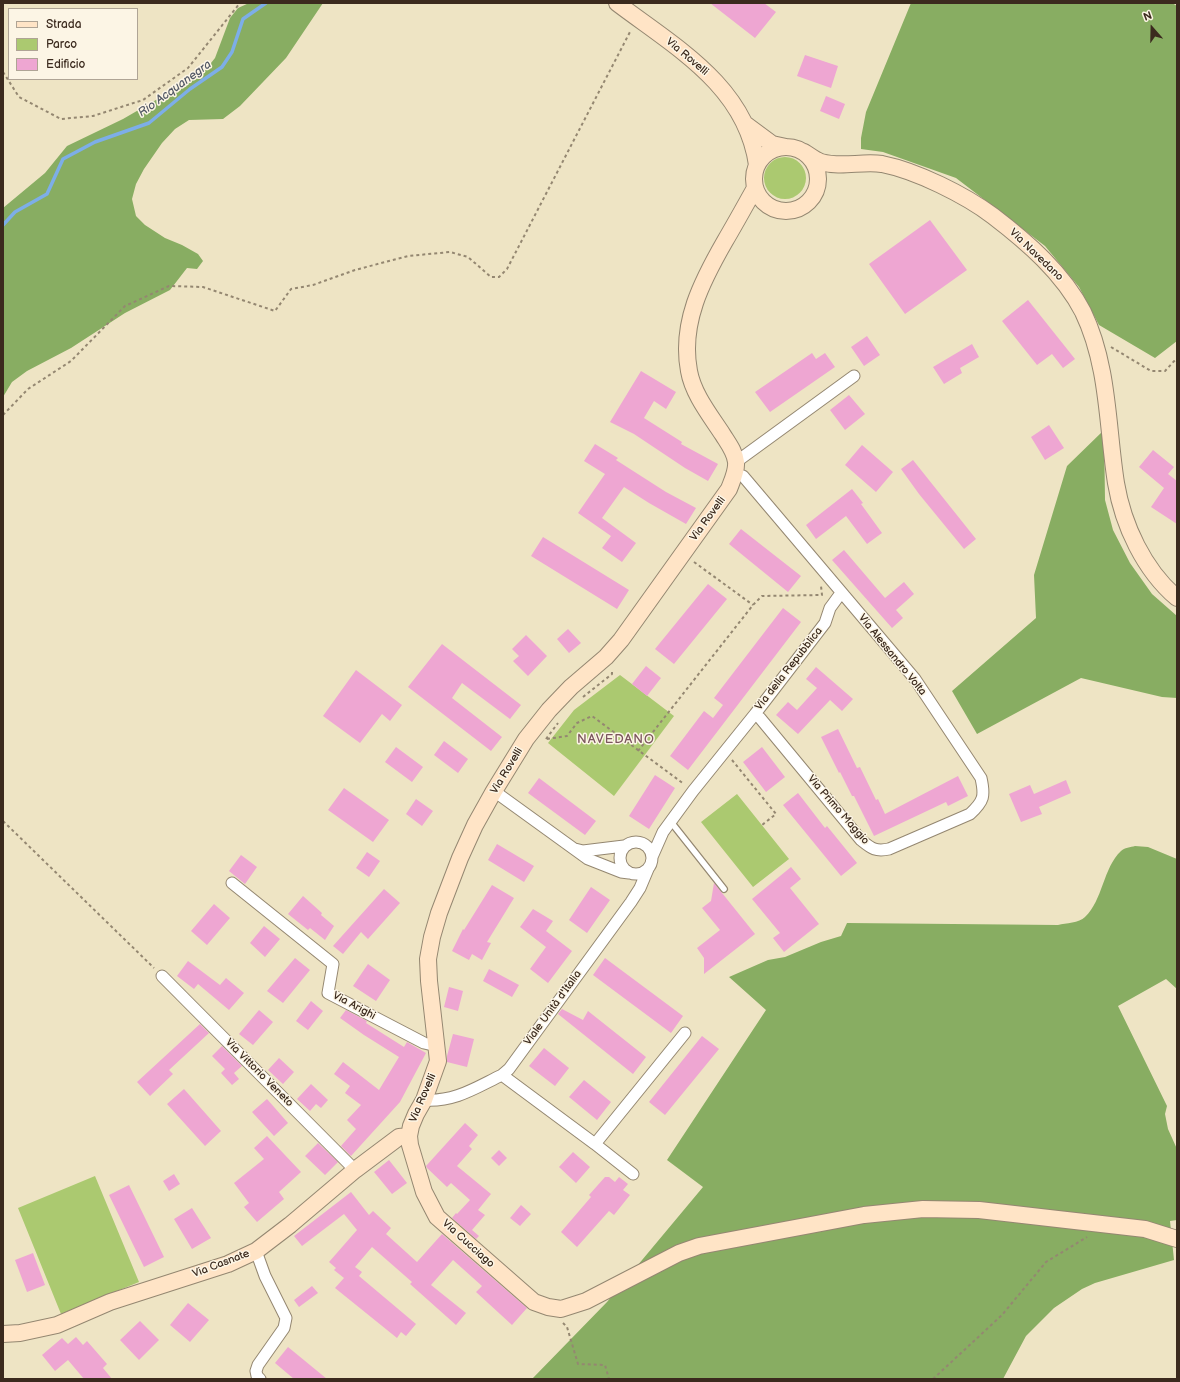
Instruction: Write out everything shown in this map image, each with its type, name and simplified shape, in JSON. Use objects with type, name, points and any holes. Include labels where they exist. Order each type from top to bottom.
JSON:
[{"type":"street","name":"Via Rovelli","points":[[617,3],[700,65],[725,92],[745,124],[755,153],[756,165]]},
{"type":"street","name":"Via Rovelli","points":[[745,124],[772,144],[786,147]]},
{"type":"street","points":[[776,210],[765,204],[761,199],[755,188],[754,177],[756,165],[760,159],[772,150],[786,147],[798,149],[804,152],[814,164],[817,171],[818,178],[815,193]]},
{"type":"street","name":"Via Navedano","points":[[804,152],[820,162],[834,165],[880,164],[902,169],[955,192],[992,215],[1023,241],[1048,264],[1070,290],[1083,313],[1092,335],[1103,373],[1117,485],[1124,515],[1134,540],[1147,564],[1167,590],[1177,598]]},
{"type":"street","points":[[732,229],[740,220],[762,211],[784,211],[805,205],[824,182],[832,176],[864,164]]},
{"type":"street","points":[[755,188],[705,277],[695,302],[689,323],[687,348],[689,371],[696,393],[731,448],[735,468],[841,593]]},
{"type":"street","name":"Via Rovelli","points":[[409,1136],[416,1114],[424,1100],[438,1061],[429,981],[428,959],[432,937],[439,913],[460,858],[475,825],[494,792],[526,739],[549,710],[571,687],[606,657],[621,640],[729,489],[735,468],[854,376]]},
{"type":"street","name":"Via della Repubblica","points":[[663,832],[693,791],[825,623],[830,608],[841,593]]},
{"type":"street","name":"Via Alessandro Volta","points":[[841,593],[915,679],[981,778]]},
{"type":"street","name":"Via Primo Maggio","points":[[755,714],[760,718],[861,840],[871,848],[880,851],[889,849],[970,814],[978,807],[983,799],[984,790],[981,778]]},
{"type":"street","points":[[494,792],[588,859],[621,872],[635,874],[642,873],[648,869],[663,832]]},
{"type":"street","points":[[572,848],[583,851],[615,848],[629,843],[641,842],[655,838],[663,832]]},
{"type":"street","points":[[641,842],[650,850],[652,857]]},
{"type":"street","points":[[624,846],[619,857],[620,863],[629,873]]},
{"type":"street","name":"Viale Unità d'Italia","points":[[424,1100],[436,1101],[455,1098],[502,1075],[509,1069],[631,902],[640,888],[648,869]]},
{"type":"street","name":"Via Arighi","points":[[232,883],[333,964],[328,993],[424,1043],[437,1046]]},
{"type":"street","name":"Via Vittorio Veneto","points":[[162,976],[355,1170]]},
{"type":"street","points":[[595,1144],[685,1033]]},
{"type":"street","points":[[502,1075],[633,1174]]},
{"type":"street","name":"Via Casnate","points":[[3,1334],[20,1333],[58,1325],[110,1302],[228,1264],[256,1251],[290,1225],[355,1170],[399,1137],[409,1136]]},
{"type":"street","name":"Via Cucciago","points":[[409,1136],[410,1145],[424,1192],[437,1217],[534,1302],[548,1307]]},
{"type":"street","points":[[548,1307],[561,1308],[586,1301],[679,1253],[699,1246],[892,1211],[923,1209],[979,1210],[1145,1229],[1177,1239]]},
{"type":"street","points":[[256,1251],[265,1276],[286,1318],[284,1328],[258,1365],[256,1371],[257,1376],[260,1379]]},
{"type":"lane","points":[[671,822],[724,889]]},
{"type":"path","points":[[8,80],[19,97],[61,119],[93,116],[143,100],[188,68],[240,3]]},
{"type":"path","points":[[3,414],[28,389],[71,361],[125,306],[169,286],[203,287],[276,311],[291,289],[313,285],[355,270],[408,256],[450,252],[468,257],[492,277],[499,277],[507,269],[634,27]]},
{"type":"path","points":[[1092,335],[1152,371],[1166,371],[1177,358]]},
{"type":"path","points":[[694,562],[754,605]]},
{"type":"path","points":[[638,751],[762,596],[822,595],[821,586],[818,581]]},
{"type":"path","points":[[580,700],[612,674],[612,668]]},
{"type":"path","points":[[542,736],[546,739],[567,736],[577,723],[592,716],[693,791]]},
{"type":"path","points":[[546,739],[560,721]]},
{"type":"path","points":[[725,752],[776,814],[762,825]]},
{"type":"path","points":[[3,821],[162,976]]},
{"type":"path","points":[[933,1379],[1002,1315],[1046,1262],[1090,1236]]},
{"type":"path","points":[[548,1307],[567,1327],[578,1364],[605,1365],[609,1379]]},
{"type":"green space","points":[[249,3],[323,3],[286,58],[240,106],[223,119],[189,120],[175,129],[162,143],[144,169],[136,184],[132,199],[136,216],[145,225],[165,238],[198,254],[203,261],[197,269],[187,268],[170,290],[125,313],[71,348],[27,371],[12,382],[3,397],[3,208],[45,173],[67,146],[123,119],[180,86],[207,68],[215,58],[230,18],[238,8]]},
{"type":"green space","points":[[911,3],[1172,3],[1177,6],[1177,341],[1155,358],[1099,325],[1079,287],[1045,246],[956,178],[883,152],[861,149],[861,138],[866,112]]},
{"type":"green space","points":[[781,157],[789,157],[797,160],[803,166],[806,178],[803,190],[797,196],[789,199],[781,199],[773,196],[767,190],[764,182],[764,174],[767,166],[773,160]]},
{"type":"green space","points":[[1104,430],[1105,500],[1113,530],[1130,563],[1152,594],[1177,616],[1177,698],[1162,697],[1081,678],[977,734],[952,691],[1036,618],[1034,575],[1067,466]]},
{"type":"green space","points":[[620,675],[674,716],[614,796],[548,743],[574,710]]},
{"type":"green space","points":[[737,794],[789,859],[753,887],[701,822]]},
{"type":"green space","points":[[1135,846],[1148,847],[1177,859],[1177,989],[1166,979],[1118,1006],[1167,1106],[1165,1114],[1168,1129],[1177,1149],[1177,1220],[1170,1221],[1174,1260],[1095,1283],[1082,1289],[1054,1308],[1026,1336],[1003,1379],[532,1379],[607,1302],[703,1187],[667,1160],[766,1010],[729,977],[768,960],[785,957],[821,942],[841,936],[847,923],[1058,925],[1076,922],[1085,917],[1096,902],[1106,875],[1115,858],[1122,850]]},
{"type":"green space","points":[[95,1176],[139,1282],[61,1314],[18,1208]]},
{"type":"building","points":[[710,3],[764,3],[776,12],[755,38]]},
{"type":"building","points":[[805,55],[838,66],[831,88],[797,76]]},
{"type":"building","points":[[826,96],[845,104],[839,119],[820,111]]},
{"type":"building","points":[[930,220],[967,270],[905,314],[869,264]]},
{"type":"building","points":[[1028,300],[1075,359],[1063,368],[1052,354],[1037,365],[1002,321]]},
{"type":"building","points":[[867,336],[880,355],[864,366],[851,347]]},
{"type":"building","points":[[972,344],[979,357],[960,368],[962,373],[944,384],[933,367]]},
{"type":"building","points":[[812,353],[816,359],[825,353],[835,367],[770,412],[755,392]]},
{"type":"building","points":[[641,371],[676,392],[666,409],[654,401],[644,418],[682,442],[681,444],[718,464],[708,481],[685,468],[634,434],[610,422]]},
{"type":"building","points":[[849,395],[865,414],[845,430],[830,410]]},
{"type":"building","points":[[1049,425],[1064,448],[1045,460],[1031,437]]},
{"type":"building","points":[[595,444],[618,458],[616,460],[666,492],[696,508],[686,524],[624,487],[602,518],[636,543],[622,562],[602,548],[611,536],[578,513],[605,474],[584,461]]},
{"type":"building","points":[[862,445],[893,472],[876,492],[845,465]]},
{"type":"building","points":[[1153,450],[1174,467],[1168,474],[1177,481],[1177,524],[1151,507],[1164,488],[1139,467]]},
{"type":"building","points":[[913,460],[976,539],[964,549],[919,494],[901,469]]},
{"type":"building","points":[[852,489],[863,503],[861,504],[882,533],[867,544],[846,516],[816,539],[806,525]]},
{"type":"building","points":[[741,529],[801,576],[788,592],[729,544]]},
{"type":"building","points":[[543,537],[629,590],[617,609],[531,556]]},
{"type":"building","points":[[844,550],[885,598],[904,582],[914,594],[896,610],[903,618],[892,628],[832,560]]},
{"type":"building","points":[[708,584],[727,599],[674,664],[655,649]]},
{"type":"building","points":[[783,608],[801,622],[688,770],[670,756],[704,711],[713,718],[723,705],[714,698]]},
{"type":"building","points":[[568,629],[581,643],[569,653],[557,639]]},
{"type":"building","points":[[526,635],[547,656],[528,676],[513,661],[519,656],[512,649]]},
{"type":"building","points":[[442,644],[521,705],[510,719],[462,683],[452,698],[502,737],[491,751],[408,687]]},
{"type":"building","points":[[646,666],[661,678],[647,696],[632,684]]},
{"type":"building","points":[[816,667],[853,699],[842,711],[830,700],[798,734],[776,715],[788,702],[797,710],[817,688],[806,679]]},
{"type":"building","points":[[356,670],[402,705],[390,721],[382,714],[360,743],[323,716]]},
{"type":"building","points":[[838,729],[857,768],[860,767],[876,800],[878,799],[885,814],[958,776],[968,796],[948,806],[946,802],[874,836],[854,796],[852,796],[840,772],[839,773],[821,737]]},
{"type":"building","points":[[444,741],[468,759],[458,773],[434,755]]},
{"type":"building","points":[[396,747],[423,767],[412,782],[385,762]]},
{"type":"building","points":[[762,747],[785,777],[766,792],[743,762]]},
{"type":"building","points":[[655,775],[675,788],[649,829],[629,816]]},
{"type":"building","points":[[539,778],[596,821],[585,835],[528,793]]},
{"type":"building","points":[[1066,780],[1071,793],[1039,807],[1042,814],[1021,822],[1009,794],[1030,785],[1034,794]]},
{"type":"building","points":[[344,788],[389,820],[373,842],[328,810]]},
{"type":"building","points":[[798,793],[825,828],[827,826],[857,863],[841,876],[783,805]]},
{"type":"building","points":[[416,799],[433,811],[422,826],[406,814]]},
{"type":"building","points":[[497,844],[534,866],[524,882],[488,860]]},
{"type":"building","points":[[367,852],[380,861],[369,877],[356,868]]},
{"type":"building","points":[[241,855],[257,867],[245,884],[229,871]]},
{"type":"building","points":[[791,867],[801,879],[790,888],[819,924],[784,952],[773,938],[780,933],[752,899]]},
{"type":"building","points":[[714,883],[755,934],[704,974],[704,958],[697,948],[720,930],[702,908],[711,901]]},
{"type":"building","points":[[492,885],[514,898],[487,942],[491,943],[482,960],[472,954],[469,960],[452,951],[463,929],[464,930]]},
{"type":"building","points":[[591,887],[610,900],[587,933],[569,920]]},
{"type":"building","points":[[384,889],[400,903],[368,939],[361,932],[343,954],[333,946]]},
{"type":"building","points":[[303,896],[334,926],[325,940],[310,928],[308,930],[288,914]]},
{"type":"building","points":[[214,904],[230,918],[207,945],[191,931]]},
{"type":"building","points":[[533,909],[553,921],[546,931],[572,951],[548,983],[530,969],[546,947],[520,927]]},
{"type":"building","points":[[264,926],[280,939],[265,957],[250,943]]},
{"type":"building","points":[[295,958],[310,970],[283,1003],[267,991]]},
{"type":"building","points":[[605,958],[683,1016],[671,1033],[593,975]]},
{"type":"building","points":[[188,961],[220,985],[226,978],[244,993],[229,1010],[198,984],[194,989],[177,976]]},
{"type":"building","points":[[368,964],[390,980],[376,1001],[353,986]]},
{"type":"building","points":[[489,969],[519,985],[512,997],[483,981]]},
{"type":"building","points":[[449,987],[463,991],[458,1011],[444,1007]]},
{"type":"building","points":[[311,1001],[323,1011],[308,1030],[296,1021]]},
{"type":"building","points":[[562,1009],[583,1020],[588,1011],[646,1057],[633,1074],[558,1014]]},
{"type":"building","points":[[259,1010],[273,1022],[253,1045],[239,1034]]},
{"type":"building","points":[[346,1010],[367,1021],[366,1023],[404,1047],[407,1042],[426,1053],[400,1102],[351,1156],[341,1146],[356,1129],[347,1120],[361,1105],[345,1093],[350,1086],[334,1074],[343,1062],[379,1090],[399,1057],[340,1018]]},
{"type":"building","points":[[200,1024],[209,1033],[169,1070],[173,1074],[150,1096],[137,1082]]},
{"type":"building","points":[[453,1034],[474,1039],[467,1067],[447,1062],[447,1056]]},
{"type":"building","points":[[702,1036],[719,1049],[665,1115],[649,1102]]},
{"type":"building","points":[[222,1046],[242,1066],[234,1073],[239,1079],[232,1085],[221,1073],[225,1069],[212,1056]]},
{"type":"building","points":[[544,1048],[569,1068],[555,1086],[529,1066]]},
{"type":"building","points":[[279,1058],[294,1072],[283,1084],[268,1070]]},
{"type":"building","points":[[584,1080],[611,1102],[597,1120],[569,1097]]},
{"type":"building","points":[[311,1084],[328,1100],[321,1108],[316,1104],[310,1111],[297,1099]]},
{"type":"building","points":[[184,1089],[221,1131],[205,1146],[167,1104]]},
{"type":"building","points":[[267,1099],[288,1123],[274,1136],[252,1112]]},
{"type":"building","points":[[465,1123],[478,1135],[469,1146],[472,1149],[457,1166],[491,1194],[478,1210],[485,1215],[472,1230],[479,1236],[476,1239],[452,1218],[470,1200],[451,1183],[447,1187],[426,1166]]},
{"type":"building","points":[[267,1136],[301,1172],[279,1192],[284,1199],[257,1222],[244,1207],[249,1203],[234,1183],[264,1159],[254,1148]]},
{"type":"building","points":[[318,1143],[338,1162],[325,1175],[305,1156]]},
{"type":"building","points":[[499,1150],[507,1158],[499,1166],[491,1158]]},
{"type":"building","points":[[573,1152],[590,1167],[576,1183],[559,1167]]},
{"type":"building","points":[[389,1160],[407,1183],[392,1194],[374,1172]]},
{"type":"building","points":[[174,1174],[180,1184],[169,1191],[163,1181]]},
{"type":"building","points":[[605,1177],[609,1177],[615,1182],[619,1177],[628,1184],[623,1190],[630,1195],[614,1215],[609,1211],[577,1247],[561,1232],[591,1197],[589,1195]]},
{"type":"building","points":[[129,1185],[164,1257],[144,1267],[109,1195]]},
{"type":"building","points":[[351,1192],[369,1215],[373,1211],[391,1228],[386,1234],[417,1262],[442,1234],[527,1308],[512,1325],[476,1292],[482,1286],[453,1260],[431,1285],[466,1313],[456,1325],[410,1284],[412,1282],[372,1247],[355,1267],[362,1272],[359,1276],[416,1324],[406,1336],[401,1332],[397,1338],[335,1288],[344,1278],[334,1270],[336,1268],[329,1262],[357,1230],[344,1214],[302,1246],[294,1236]]},
{"type":"building","points":[[521,1205],[531,1214],[520,1226],[510,1218]]},
{"type":"building","points":[[192,1208],[211,1238],[192,1249],[174,1219]]},
{"type":"building","points":[[33,1253],[45,1285],[27,1292],[15,1260]]},
{"type":"building","points":[[312,1286],[318,1293],[299,1307],[294,1300]]},
{"type":"building","points":[[188,1303],[209,1320],[190,1342],[170,1325]]},
{"type":"building","points":[[140,1321],[159,1340],[139,1360],[120,1340]]},
{"type":"building","points":[[76,1337],[83,1345],[87,1341],[107,1364],[103,1368],[112,1379],[84,1379],[68,1360],[55,1371],[42,1355],[62,1338],[68,1344]]},
{"type":"building","points":[[288,1347],[327,1379],[294,1379],[275,1363]]},
{"type":"waterway","name":"Rio Acquanegra","points":[[3,225],[15,212],[47,194],[63,159],[95,142],[149,123],[190,89],[222,67],[232,52],[243,19],[266,3]]},
{"type":"district","name":"NAVEDANO","points":[[616,740]]}]
